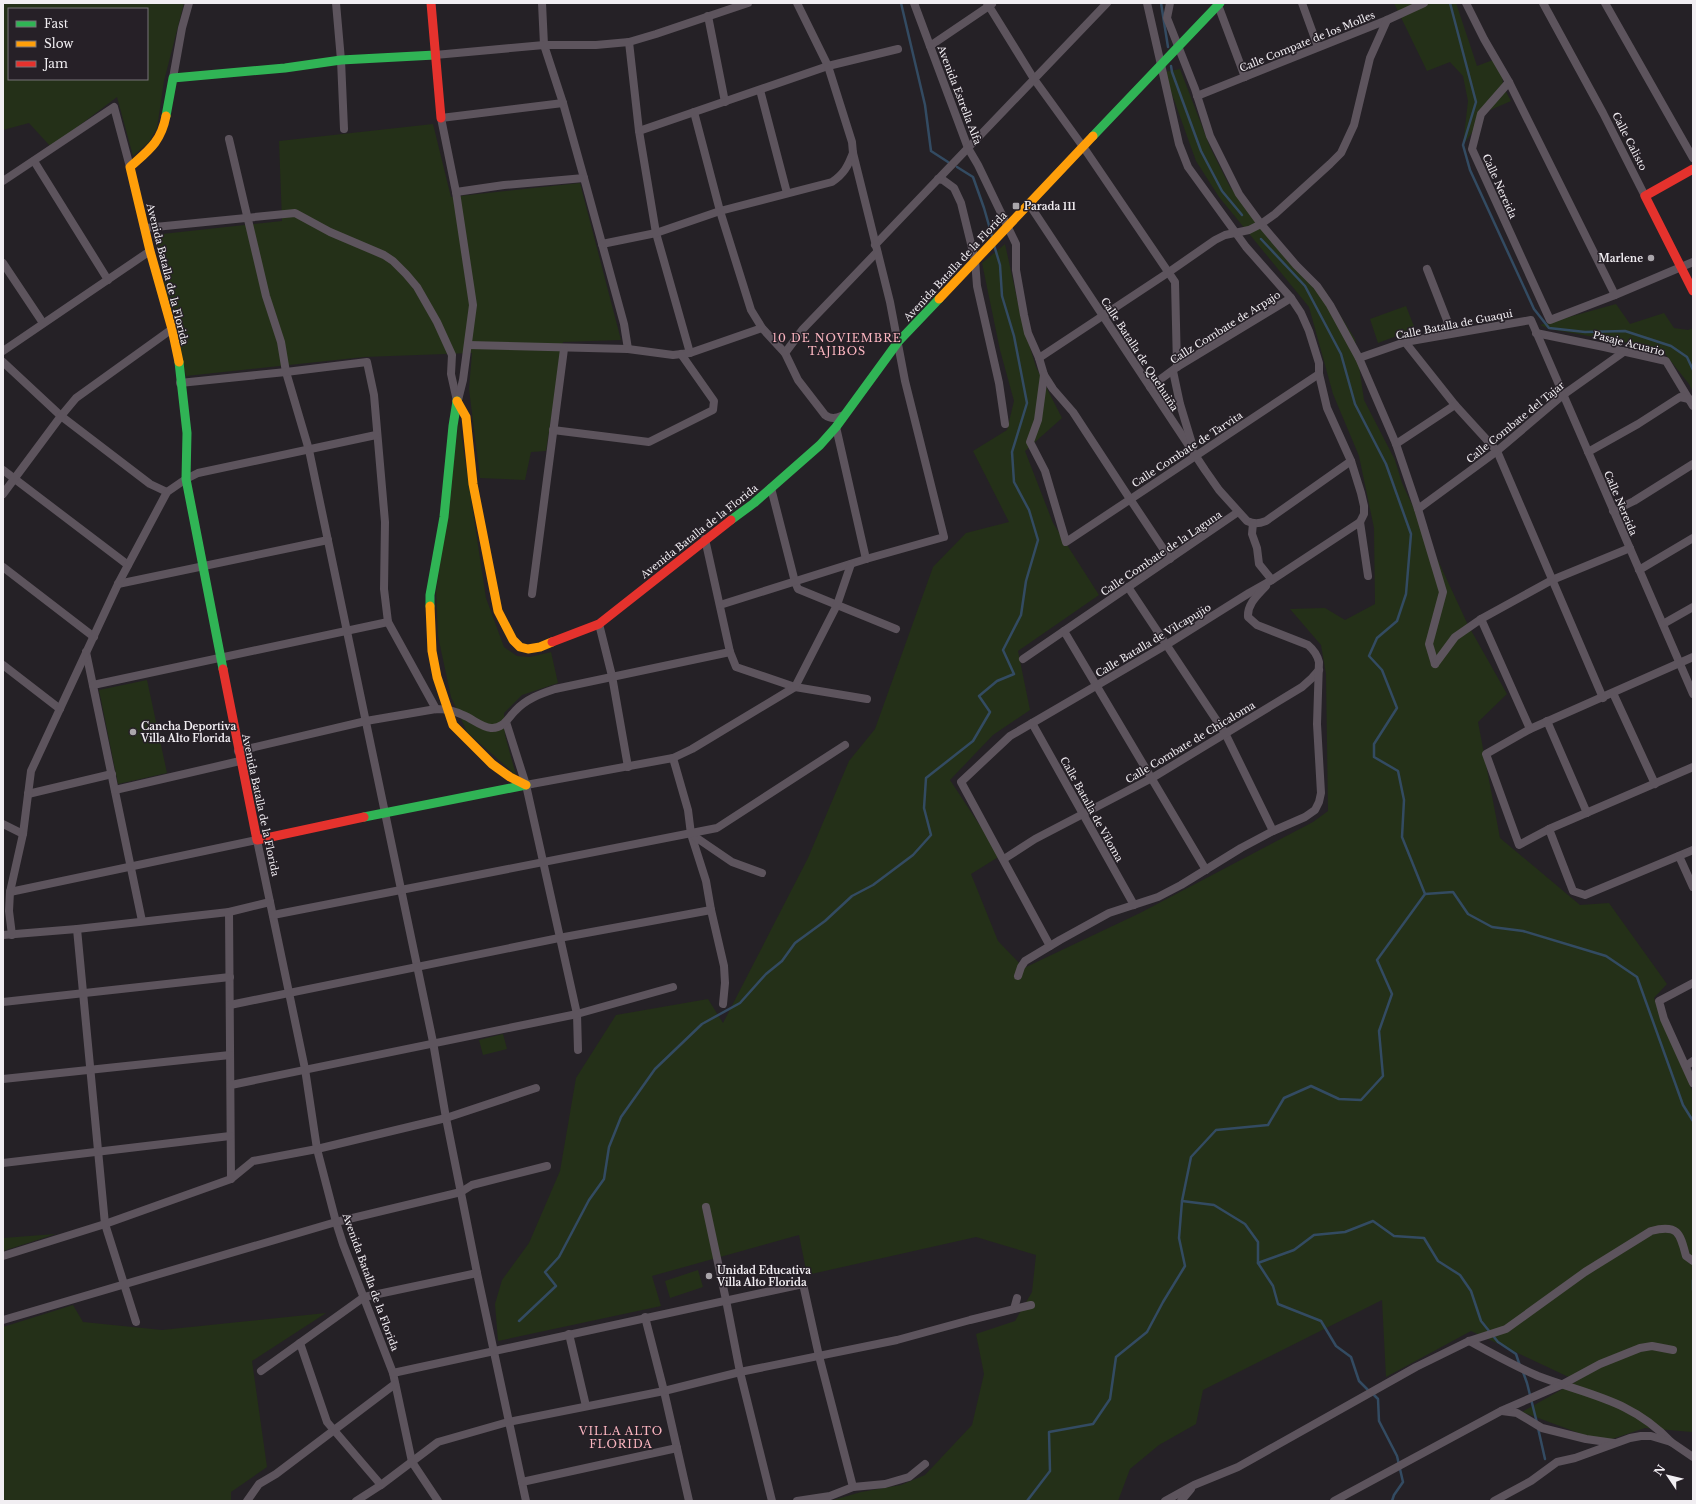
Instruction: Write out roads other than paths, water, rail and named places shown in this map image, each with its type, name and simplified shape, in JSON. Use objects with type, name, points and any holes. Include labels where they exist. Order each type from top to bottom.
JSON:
[{"type":"street","points":[[3,182],[114,107],[130,167],[151,150],[162,131],[182,28],[189,3]]},
{"type":"street","points":[[336,3],[341,60],[344,130]]},
{"type":"street","points":[[431,3],[440,118],[456,192],[474,304],[463,380],[453,426],[444,518],[430,595],[432,651],[437,677],[453,725],[492,764],[510,777],[526,785]]},
{"type":"street","points":[[542,3],[544,45],[563,103],[584,178],[624,324],[628,349]]},
{"type":"street","points":[[173,78],[285,68],[341,60],[544,45],[596,45],[629,42],[748,3]]},
{"type":"street","points":[[720,605],[866,559],[944,537],[905,381],[898,342],[853,153],[852,142],[828,66],[797,3]]},
{"type":"street","name":"Avenida Estrella Alfa","points":[[914,3],[968,148],[978,165],[1016,244],[1016,270],[1028,333],[1039,358],[1044,375]]},
{"type":"street","points":[[786,353],[803,329],[938,179],[1107,3]]},
{"type":"street","points":[[1146,3],[1179,144],[1188,167],[1255,258],[1291,298],[1309,330],[1319,362],[1319,374],[1327,408],[1350,461],[1364,506],[1364,514],[1360,522],[1368,576]]},
{"type":"street","points":[[1170,3],[1167,18],[1179,46],[1210,136],[1239,194],[1261,224],[1296,265],[1317,286],[1330,305],[1359,358],[1396,444],[1418,509],[1443,592],[1429,644],[1435,664],[1455,637],[1481,619],[1552,580],[1630,548]]},
{"type":"street","points":[[1302,3],[1318,47]]},
{"type":"street","name":"Calle Compate de los Molles","points":[[1197,96],[1387,20],[1424,3]]},
{"type":"street","points":[[1466,3],[1484,40],[1509,82],[1615,295],[1693,262]]},
{"type":"street","name":"Calle Calisto","points":[[1543,3],[1603,113],[1693,291]]},
{"type":"street","points":[[1605,3],[1693,158]]},
{"type":"street","points":[[930,46],[990,4],[1034,79],[1084,148],[1169,272],[1175,282],[1175,369],[1180,404],[1196,455]]},
{"type":"street","points":[[1219,4],[1245,76]]},
{"type":"street","name":"Avenida Batalla de la Florida","points":[[248,218],[295,214],[330,232],[384,255],[393,261],[417,287],[448,344],[452,355],[451,374],[457,402],[466,417],[473,484],[498,611],[513,640],[520,647],[528,649],[540,647],[599,624],[705,539],[754,503],[820,445],[836,427],[898,342],[1084,148],[1219,4]]},
{"type":"street","points":[[708,16],[725,102]]},
{"type":"street","points":[[1039,358],[1215,240],[1225,235],[1250,230],[1261,224],[1275,214],[1341,153],[1354,125],[1370,58],[1387,20]]},
{"type":"street","points":[[629,42],[639,131],[656,233],[690,353]]},
{"type":"street","points":[[639,131],[828,66],[898,49]]},
{"type":"street","name":"Calle Nereida","points":[[1509,82],[1481,114],[1472,149],[1550,320],[1615,295]]},
{"type":"street","points":[[760,90],[787,193]]},
{"type":"street","points":[[440,118],[563,103]]},
{"type":"street","points":[[694,112],[720,211],[749,304],[762,328],[786,353],[798,380],[825,415],[830,419],[835,419],[845,414]]},
{"type":"street","points":[[229,139],[266,296],[281,342],[286,372],[309,450],[402,890],[477,1272],[526,1501]]},
{"type":"street","points":[[602,244],[656,233],[720,211],[832,182],[842,176],[853,153]]},
{"type":"street","points":[[34,161],[108,280]]},
{"type":"street","name":"Avenida Batalla de la Florida","points":[[130,167],[178,357],[186,433],[186,479],[240,761],[305,1069],[317,1149],[343,1244],[393,1373],[412,1462]]},
{"type":"street","points":[[1645,196],[1693,169]]},
{"type":"street","points":[[456,192],[504,185],[584,178]]},
{"type":"street","points":[[938,179],[950,184],[958,194],[962,203],[975,260],[977,286],[999,383],[1006,424]]},
{"type":"street","name":"Calle Batalla de Quehuiña","points":[[1029,204],[1219,490],[1238,512]]},
{"type":"street","points":[[145,228],[248,218]]},
{"type":"street","points":[[3,351],[150,251]]},
{"type":"street","points":[[3,263],[44,323]]},
{"type":"street","points":[[1427,269],[1452,333]]},
{"type":"street","name":"Callz Combate de Arpajo","points":[[1150,387],[1175,369],[1291,298]]},
{"type":"street","name":"Calle Nereida","points":[[1531,320],[1693,694]]},
{"type":"street","name":"Calle Batalla de Guaqui","points":[[1359,358],[1405,342],[1531,320]]},
{"type":"street","points":[[468,345],[564,349],[628,349],[673,355],[690,353],[762,328]]},
{"type":"street","points":[[3,494],[76,398],[172,329]]},
{"type":"street","name":"Pasaje Acuario","points":[[1536,333],[1666,361],[1692,400]]},
{"type":"street","points":[[1405,342],[1455,404],[1498,451],[1603,698]]},
{"type":"street","points":[[532,594],[564,349]]},
{"type":"street","name":"Calle Combate del Tajar","points":[[1418,509],[1498,451],[1563,395],[1625,351]]},
{"type":"street","points":[[554,430],[649,442],[713,410],[714,401],[681,354]]},
{"type":"street","points":[[3,362],[61,416],[150,484],[167,492]]},
{"type":"street","points":[[180,383],[367,362],[374,395],[376,435],[385,522],[384,589],[388,622],[436,709]]},
{"type":"street","name":"Calle Combate de Tarvita","points":[[1044,375],[1038,420],[1030,442],[1045,471],[1066,542],[1319,374]]},
{"type":"street","points":[[1044,375],[1053,389],[1073,412],[1170,559]]},
{"type":"street","points":[[1588,452],[1638,424],[1680,397],[1692,400]]},
{"type":"street","points":[[1396,444],[1455,404]]},
{"type":"street","points":[[836,427],[866,559]]},
{"type":"street","points":[[12,934],[6,909],[24,834],[31,771],[118,584],[167,492],[198,473],[376,435]]},
{"type":"street","points":[[1238,512],[1253,524],[1259,524],[1350,461]]},
{"type":"street","points":[[1614,511],[1634,501],[1693,464]]},
{"type":"street","points":[[3,470],[128,565]]},
{"type":"street","points":[[771,488],[798,589],[896,629]]},
{"type":"street","name":"Calle Combate de la Laguna","points":[[1023,659],[1238,512]]},
{"type":"street","name":"Calle Batalla de Vilcapujio","points":[[1004,859],[961,782],[1010,736],[1166,645],[1272,580],[1360,522]]},
{"type":"street","points":[[1018,976],[1025,961],[1109,913],[1158,897],[1241,848],[1273,831],[1305,817],[1315,810],[1321,793],[1317,724],[1319,670],[1318,656],[1308,645],[1257,625],[1248,617],[1247,611],[1251,603],[1272,580],[1259,564],[1258,548],[1252,534],[1253,524]]},
{"type":"street","points":[[1639,570],[1693,538]]},
{"type":"street","points":[[705,539],[730,652],[736,667],[795,687],[867,699]]},
{"type":"street","points":[[118,584],[328,540]]},
{"type":"street","points":[[10,892],[385,812],[673,758],[692,749],[795,687],[837,605],[851,564]]},
{"type":"street","points":[[3,567],[94,636]]},
{"type":"street","points":[[1128,587],[1225,733],[1273,831]]},
{"type":"street","points":[[1663,624],[1693,607]]},
{"type":"street","points":[[1481,619],[1530,729]]},
{"type":"street","points":[[93,685],[388,622]]},
{"type":"street","points":[[599,624],[612,676],[628,767]]},
{"type":"street","points":[[1064,631],[1206,870]]},
{"type":"street","points":[[86,652],[142,921]]},
{"type":"street","points":[[238,750],[366,721],[436,709],[448,709],[462,714],[484,726],[493,728],[506,722],[523,704],[537,695],[555,689],[730,652]]},
{"type":"street","points":[[1693,657],[1530,729],[1486,754],[1520,845],[1549,828],[1693,767]]},
{"type":"street","points":[[3,665],[60,709]]},
{"type":"street","name":"Calle Combate de Chicaloma","points":[[1004,859],[1035,839],[1152,778],[1302,686],[1319,670]]},
{"type":"street","points":[[1613,693],[1655,784]]},
{"type":"street","points":[[506,722],[526,785],[577,1014],[578,1050]]},
{"type":"street","points":[[1547,722],[1587,813]]},
{"type":"street","name":"Calle Batalla de Viloma","points":[[1032,723],[1134,905]]},
{"type":"street","points":[[273,915],[717,828],[845,745]]},
{"type":"street","points":[[673,758],[688,810],[691,834],[706,881],[724,966],[725,983],[723,1004]]},
{"type":"street","points":[[115,790],[240,761]]},
{"type":"street","points":[[28,794],[112,774]]},
{"type":"street","points":[[3,824],[24,834]]},
{"type":"street","points":[[1549,828],[1573,891],[1585,895],[1693,850]]},
{"type":"street","points":[[691,834],[732,862],[762,873]]},
{"type":"street","points":[[1679,856],[1693,887]]},
{"type":"street","points":[[1004,859],[1050,946]]},
{"type":"street","points":[[3,935],[77,929],[230,912],[270,902]]},
{"type":"street","points":[[230,1005],[418,968],[559,938],[711,910]]},
{"type":"street","points":[[230,912],[231,1179]]},
{"type":"street","points":[[77,929],[105,1224],[136,1322]]},
{"type":"street","points":[[3,1002],[230,977]]},
{"type":"street","points":[[1693,983],[1659,1001],[1664,1019],[1689,1063],[1693,1083]]},
{"type":"street","points":[[230,1085],[433,1042],[577,1014],[673,987]]},
{"type":"street","points":[[3,1079],[230,1055]]},
{"type":"street","points":[[3,1256],[105,1224],[231,1179],[253,1161],[317,1149],[446,1118],[536,1088]]},
{"type":"street","points":[[3,1163],[98,1150],[230,1136]]},
{"type":"street","points":[[3,1320],[124,1283],[336,1222],[461,1192],[472,1186],[547,1166]]},
{"type":"street","points":[[706,1207],[740,1372],[772,1501]]},
{"type":"street","points":[[1165,1501],[1194,1486],[1238,1467],[1416,1367],[1469,1341],[1506,1329],[1585,1272],[1651,1231],[1663,1228],[1672,1230],[1678,1234],[1683,1240],[1686,1256],[1693,1261]]},
{"type":"street","points":[[261,1371],[364,1297],[477,1272]]},
{"type":"street","points":[[393,1373],[645,1317],[803,1284],[819,1356],[853,1487]]},
{"type":"street","points":[[1014,1309],[1016,1298]]},
{"type":"street","points":[[356,1501],[381,1485],[438,1442],[508,1422],[664,1391],[740,1372],[897,1340],[970,1320],[1031,1306]]},
{"type":"street","points":[[645,1317],[664,1391],[689,1501]]},
{"type":"street","points":[[569,1334],[586,1406]]},
{"type":"street","points":[[1469,1341],[1523,1370],[1631,1409],[1658,1427],[1671,1442],[1693,1457]]},
{"type":"street","points":[[300,1342],[327,1422],[381,1485]]},
{"type":"street","points":[[1334,1501],[1501,1411],[1563,1384],[1600,1364],[1640,1348],[1652,1346],[1673,1350]]},
{"type":"street","points":[[247,1501],[259,1484],[276,1474],[333,1429],[395,1384]]},
{"type":"street","points":[[1501,1411],[1518,1413],[1542,1428],[1586,1439],[1617,1443]]},
{"type":"street","points":[[1494,1501],[1532,1481],[1557,1462],[1576,1458],[1617,1443],[1642,1436],[1651,1436],[1671,1442]]},
{"type":"street","points":[[522,1482],[677,1448]]},
{"type":"street","points":[[412,1462],[438,1501]]},
{"type":"street","points":[[797,1501],[830,1496],[853,1487],[885,1484],[909,1477],[925,1464]]},
{"type":"street","points":[[1181,1501],[1194,1486]]},
{"type":"waterway","points":[[901,3],[925,105],[931,151],[948,162]]},
{"type":"waterway","points":[[1161,3],[1168,47]]},
{"type":"waterway","points":[[1450,3],[1476,102],[1463,145],[1470,170],[1534,309],[1549,328],[1585,332],[1625,331],[1671,346],[1687,357],[1693,370]]},
{"type":"waterway","points":[[1171,66],[1201,151],[1222,191],[1242,215]]},
{"type":"waterway","points":[[957,167],[973,177],[992,236]]},
{"type":"waterway","points":[[1027,1501],[1050,1471],[1049,1432],[1093,1424],[1110,1399],[1116,1357],[1147,1332],[1185,1266],[1179,1238],[1182,1201],[1191,1157],[1216,1130],[1268,1125],[1284,1098],[1311,1086],[1339,1099],[1361,1100],[1383,1076],[1379,1031],[1392,994],[1377,960],[1425,894],[1402,837],[1404,800],[1398,771],[1374,757],[1374,744],[1397,708],[1382,670],[1369,656],[1377,638],[1397,621],[1406,594],[1411,534],[1386,464],[1355,404],[1341,354],[1305,286],[1261,239]]},
{"type":"waterway","points":[[519,1321],[556,1286],[545,1272],[559,1257],[589,1200],[604,1179],[609,1147],[621,1117],[655,1069],[702,1024],[740,1003],[766,974],[782,961],[795,943],[825,921],[852,896],[873,885],[913,855],[931,835],[924,808],[926,778],[973,741],[990,712],[979,696],[997,681],[1014,674],[1003,650],[1021,615],[1026,581],[1038,540],[1029,510],[1014,482],[1012,452],[1027,403],[1014,336],[1002,296],[1000,265],[994,245]]},
{"type":"waterway","points":[[1425,894],[1453,892],[1468,914],[1492,927],[1523,931],[1606,956],[1637,977],[1683,1105],[1693,1121]]},
{"type":"waterway","points":[[1182,1201],[1214,1205],[1245,1224],[1258,1242],[1258,1263],[1273,1286],[1278,1304],[1321,1321],[1336,1346],[1351,1357],[1359,1381],[1369,1391]]},
{"type":"waterway","points":[[1258,1263],[1294,1250],[1314,1235],[1345,1232],[1373,1221],[1394,1236],[1424,1238],[1438,1261],[1460,1275],[1471,1291],[1481,1321],[1498,1342],[1516,1354],[1520,1366]]},
{"type":"waterway","points":[[1693,1280],[1693,1290]]},
{"type":"waterway","points":[[1523,1372],[1537,1423]]},
{"type":"waterway","points":[[1373,1394],[1378,1399],[1379,1421],[1397,1456],[1403,1482],[1394,1495],[1392,1501]]},
{"type":"waterway","points":[[1538,1428],[1545,1459]]},
{"type":"place","name":"Parada 111","points":[[1016,206]]},
{"type":"place","name":"Marlene","points":[[1651,258]]},
{"type":"place","name":"Cancha Deportiva Villa Alto Florida","points":[[133,732]]},
{"type":"place","name":"Unidad Educativa Villa Alto Florida","points":[[709,1276]]},
{"type":"district","name":"10 DE NOVIEMBRE TAJIBOS","points":[[837,344]]},
{"type":"district","name":"VILLA ALTO FLORIDA","points":[[621,1437]]}]
